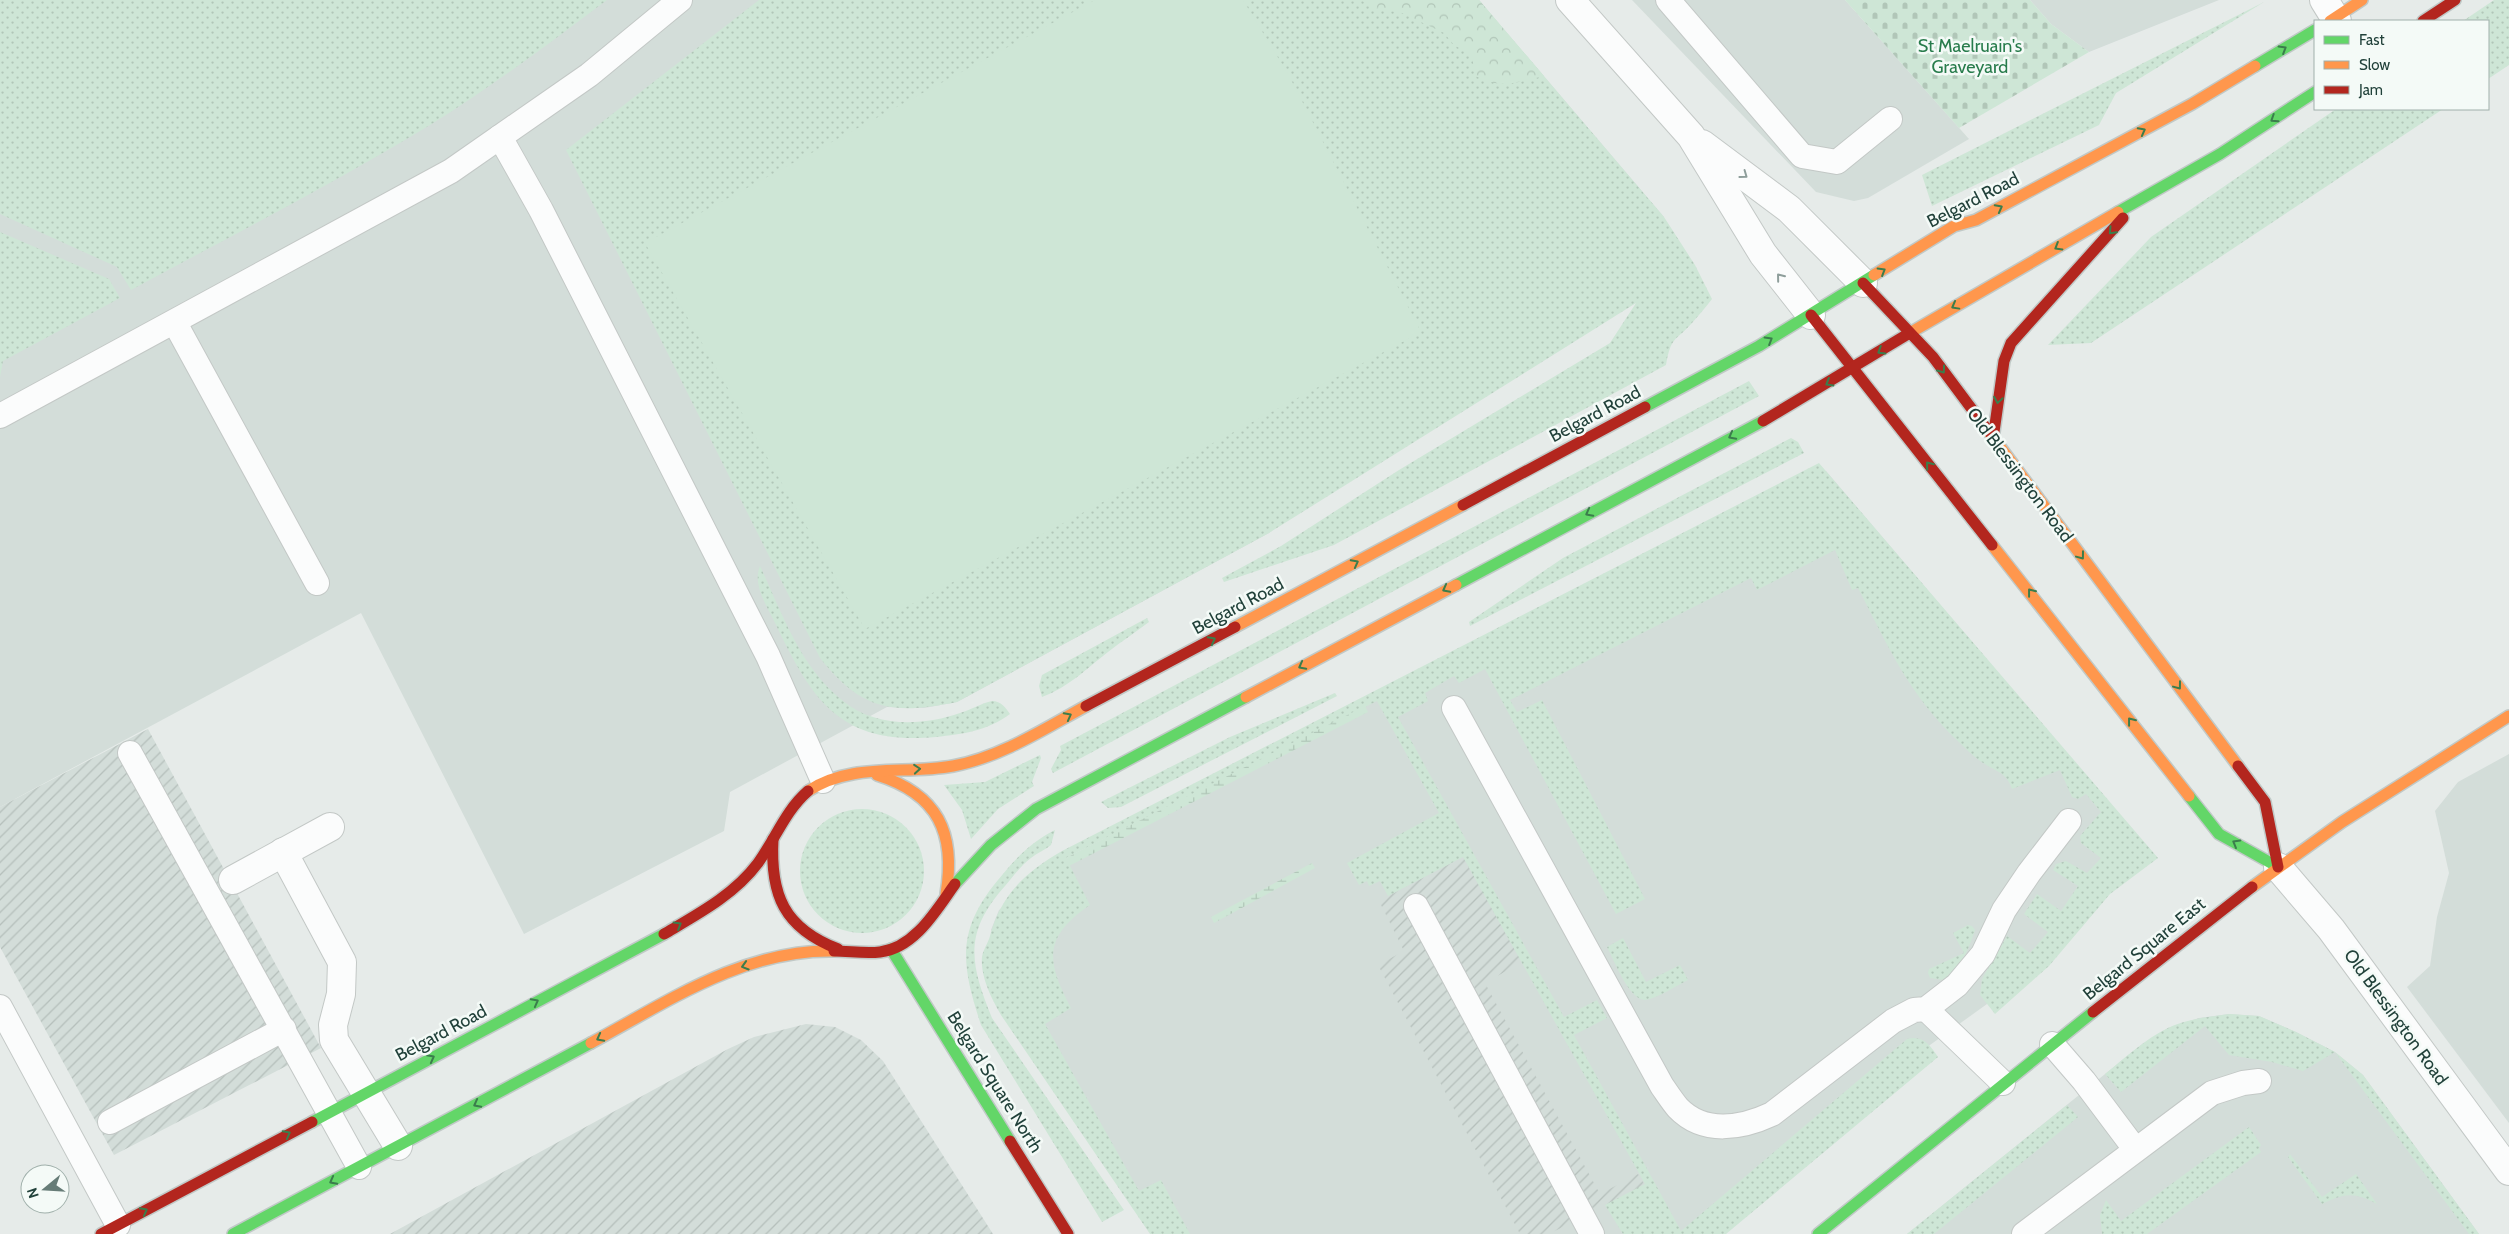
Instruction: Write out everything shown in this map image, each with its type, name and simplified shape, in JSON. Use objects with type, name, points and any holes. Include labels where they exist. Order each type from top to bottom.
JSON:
[{"type":"main road","name":"Belgard Road","points":[[2328,18],[2362,0]]},
{"type":"main road","points":[[2425,20],[2455,0]]},
{"type":"main road","name":"Belgard Road","points":[[110,1230],[650,942],[710,906],[751,872],[794,802],[823,781],[849,773],[954,765],[1013,745],[1758,346],[1954,226],[1976,220],[2192,104],[2314,27]]},
{"type":"main road","name":"Belgard Road","points":[[233,1234],[676,997],[736,969],[784,954],[844,951],[862,953],[892,949],[922,929],[946,894],[994,842],[1036,810],[1794,404],[1910,333],[2145,195],[2220,154],[2314,93]]},
{"type":"main road","points":[[1994,439],[2004,361],[2012,343],[2145,195]]},
{"type":"main road","name":"Old Blessington Road","points":[[1863,283],[1932,357],[2265,802],[2278,867]]},
{"type":"main road","name":"Old Blessington Road","points":[[1811,315],[2220,834],[2278,867]]},
{"type":"main road","name":"Belgard Square East","points":[[1818,1234],[2194,930],[2278,867],[2342,822],[2509,716]]},
{"type":"main road","name":"Belgard Road","points":[[868,773],[888,777],[908,786],[930,806],[944,829],[949,843],[950,876],[946,894]]},
{"type":"main road","name":"Belgard Road","points":[[774,835],[771,862],[772,881],[782,905],[797,926],[821,944],[844,951]]},
{"type":"main road","name":"Belgard Square North","points":[[892,949],[1068,1234]]},
{"type":"street","name":"Old Blessington Road","points":[[1570,0],[1691,136],[1763,254],[1811,315]]},
{"type":"street","name":"Old Blessington Road","points":[[1691,136],[1790,209],[1863,283]]},
{"type":"street","points":[[232,880],[330,827]]},
{"type":"street","points":[[283,852],[342,962],[341,994],[333,1025],[334,1040],[398,1146]]},
{"type":"street","name":"Old Blessington Road","points":[[2278,867],[2331,929],[2509,1170]]},
{"type":"lane","points":[[0,416],[175,323],[451,171],[589,75],[680,0]]},
{"type":"lane","points":[[1668,0],[1802,156],[1837,162],[1890,119]]},
{"type":"lane","points":[[500,136],[541,210],[768,656],[823,781]]},
{"type":"lane","points":[[175,323],[317,583]]},
{"type":"lane","points":[[1454,708],[1662,1086],[1679,1108],[1698,1121],[1724,1127],[1749,1124],[1772,1114],[1893,1021],[1914,1010],[1926,1009],[1957,985],[1983,954],[2004,910],[2069,821]]},
{"type":"lane","points":[[130,752],[359,1167]]},
{"type":"lane","points":[[1416,906],[1592,1234]]},
{"type":"lane","points":[[0,1007],[110,1230]]},
{"type":"lane","points":[[1926,1009],[2003,1083]]},
{"type":"lane","points":[[110,1122],[284,1029]]},
{"type":"lane","points":[[2052,1044],[2084,1082],[2135,1149]]},
{"type":"lane","points":[[2024,1234],[2212,1093],[2243,1083],[2260,1081]]},
{"type":"shaded area","points":[[0,0],[1479,0],[1664,217],[1269,533],[957,702],[924,708],[887,707],[730,792],[724,831],[524,934],[361,613],[0,807]]},
{"type":"shaded area","points":[[1632,0],[1845,0],[1969,139],[1868,198],[1854,201],[1816,192]]},
{"type":"shaded area","points":[[2030,0],[2219,0],[2089,52],[2051,24]]},
{"type":"shaded area","points":[[1826,471],[2141,840],[2036,964],[1987,1004],[1930,1045],[1707,1234],[1158,1234],[991,930],[999,910],[1066,858]]},
{"type":"shaded area","points":[[148,729],[321,1048],[114,1155],[0,947],[0,807]]},
{"type":"shaded area","points":[[2509,754],[2509,1123],[2407,987],[2430,966],[2437,917],[2449,873],[2435,811],[2458,782]]},
{"type":"shaded area","points":[[1464,856],[1522,962],[1485,983],[1600,1194],[1638,1174],[1645,1185],[1549,1234],[1520,1234],[1378,965],[1404,951],[1379,901]]},
{"type":"shaded area","points":[[2229,1014],[2259,1016],[2296,1032],[2335,1052],[2363,1075],[2479,1234],[1907,1234],[2141,1045],[2168,1028],[2199,1018]]},
{"type":"shaded area","points":[[806,1024],[835,1027],[861,1040],[883,1061],[993,1234],[390,1234],[728,1049],[754,1037]]},
{"type":"green space","points":[[0,0],[607,0],[498,80],[430,125],[319,189],[131,290],[117,267],[0,214]]},
{"type":"green space","points":[[759,0],[1479,0],[1664,217],[1695,265],[1712,299],[1692,323],[1674,340],[1666,365],[1334,545],[1224,582],[1222,578],[1281,546],[1399,470],[1610,343],[1636,303],[1269,533],[957,702],[914,708],[880,705],[865,699],[850,689],[835,676],[820,658],[566,150]]},
{"type":"green space","points":[[1095,0],[1243,0],[1288,74],[1421,332],[865,629],[645,243]]},
{"type":"green space","points":[[1361,0],[1479,0],[1544,76],[1509,84],[1493,83],[1484,80],[1476,76],[1471,55],[1454,45],[1444,33],[1402,13],[1374,8]]},
{"type":"green space","name":"St Maelruain's Graveyard","points":[[1845,0],[2030,0],[2051,24],[2089,52],[1959,128]]},
{"type":"green space","points":[[2494,0],[2509,0],[2509,65],[2489,78],[2489,20],[2464,20]]},
{"type":"green space","points":[[2264,2],[2116,93],[2099,125],[1932,206],[1922,175]]},
{"type":"green space","points":[[2335,110],[2441,110],[2091,343],[2048,345],[2151,237]]},
{"type":"green space","points":[[0,232],[109,279],[120,298],[3,361],[0,377]]},
{"type":"green space","points":[[1749,381],[1759,396],[1053,773],[1051,769],[1061,750],[1060,746]]},
{"type":"green space","points":[[1791,438],[1798,442],[1804,453],[1470,626],[1469,622],[1563,558]]},
{"type":"green space","points":[[1819,463],[2158,858],[2110,894],[2049,966],[1995,1014],[1980,995],[1982,979],[2007,936],[2030,953],[2048,932],[2024,914],[2037,894],[2061,911],[2078,886],[2053,870],[2056,864],[2066,861],[2087,873],[2101,858],[2081,843],[2080,836],[2101,812],[2086,794],[2078,799],[2072,797],[2060,770],[2012,789],[2004,776],[1978,760],[1964,747],[1943,726],[1914,690],[1858,588],[1852,590],[1835,550],[1757,590],[1751,578],[1510,700],[1517,712],[1542,700],[1645,899],[1616,914],[1485,669],[1459,683],[1454,676],[1425,693],[1428,701],[1398,717],[1564,1017],[1597,1000],[1607,1018],[1574,1035],[1681,1231],[1907,1039],[1917,1038],[1926,1042],[1938,1057],[1726,1234],[1623,1234],[1605,1205],[1645,1184],[1463,857],[1388,896],[1380,881],[1369,886],[1367,881],[1359,885],[1347,863],[1439,813],[1377,701],[1066,858],[1090,905],[1064,928],[1057,939],[1054,963],[1057,977],[1071,1008],[1045,1024],[1139,1191],[1161,1180],[1190,1234],[1150,1234],[1003,1018],[988,989],[983,973],[982,957],[995,921],[1008,896],[1026,876],[1062,851]]},
{"type":"green space","points":[[760,566],[785,621],[804,656],[828,687],[856,710],[885,720],[915,722],[946,717],[964,712],[984,703],[995,701],[1005,707],[1010,714],[984,728],[936,737],[903,738],[876,734],[853,725],[833,712],[802,675],[759,588],[758,573]]},
{"type":"green space","points":[[1147,618],[1149,622],[1077,677],[1061,688],[1042,697],[1039,686],[1042,675]]},
{"type":"green space","points":[[1335,693],[1337,696],[1121,807],[1108,808],[1101,802],[1230,737]]},
{"type":"green space","points":[[1365,706],[1368,712],[1069,866],[1066,858]]},
{"type":"green space","points":[[1040,755],[1041,758],[1032,782],[1034,786],[998,809],[971,839],[962,810],[944,785],[985,782]]},
{"type":"green space","points":[[862,809],[886,814],[906,827],[919,847],[924,871],[919,895],[906,915],[886,928],[862,933],[838,928],[818,915],[805,895],[800,871],[805,847],[818,827],[838,814]]},
{"type":"green space","points":[[1055,830],[1051,845],[1024,864],[991,903],[982,919],[977,934],[974,949],[975,965],[992,1018],[1124,1210],[1102,1222],[981,1025],[969,982],[966,963],[966,946],[970,929],[977,911],[988,893],[1020,855]]},
{"type":"green space","points":[[1312,863],[1315,868],[1214,923],[1211,917]]},
{"type":"green space","points":[[1968,925],[1972,926],[1975,930],[1967,952],[1960,964],[1944,980],[1930,978],[1929,969],[1964,953],[1953,933]]},
{"type":"green space","points":[[1623,938],[1646,982],[1680,965],[1688,980],[1654,998],[1645,1000],[1639,998],[1628,987],[1607,947]]},
{"type":"green space","points":[[2229,1014],[2259,1016],[2335,1052],[2303,1071],[2272,1062],[2229,1055],[2205,1026],[2121,1092],[2105,1074],[2143,1043],[2168,1028],[2190,1020]]},
{"type":"green space","points":[[2335,1052],[2363,1075],[2479,1234],[2469,1234]]},
{"type":"green space","points":[[2067,1105],[2078,1117],[1934,1234],[1907,1234]]},
{"type":"green space","points":[[2249,1127],[2261,1145],[2259,1148],[2261,1152],[2147,1234],[2102,1234],[2100,1215],[2106,1200],[2121,1221]]},
{"type":"green space","points":[[2290,1154],[2322,1197],[2356,1174],[2377,1204],[2362,1197],[2350,1195],[2322,1204],[2288,1157]]},
{"type":"traffic: fast","points":[[2255,66],[2314,31]]},
{"type":"traffic: fast","points":[[2118,212],[2220,154],[2314,93]]},
{"type":"traffic: fast","points":[[1645,407],[1759,346],[1874,275]]},
{"type":"traffic: fast","points":[[1456,585],[1763,421]]},
{"type":"traffic: fast","points":[[955,884],[991,845],[1036,809],[1246,697]]},
{"type":"traffic: fast","points":[[2189,796],[2219,834],[2278,867]]},
{"type":"traffic: fast","points":[[312,1122],[664,934]]},
{"type":"traffic: fast","points":[[891,949],[1010,1141]]},
{"type":"traffic: fast","points":[[1818,1234],[2093,1012]]},
{"type":"traffic: fast","points":[[233,1234],[591,1043]]},
{"type":"traffic: slow","points":[[2332,20],[2362,0]]},
{"type":"traffic: slow","points":[[1874,275],[1954,226],[1976,220],[2192,104],[2255,66]]},
{"type":"traffic: slow","points":[[1908,334],[2118,212]]},
{"type":"traffic: slow","points":[[1989,432],[2238,766]]},
{"type":"traffic: slow","points":[[1235,627],[1463,505]]},
{"type":"traffic: slow","points":[[1992,545],[2189,796]]},
{"type":"traffic: slow","points":[[1246,697],[1456,585]]},
{"type":"traffic: slow","points":[[808,791],[842,776],[879,771],[935,768],[971,762],[1022,741],[1086,706]]},
{"type":"traffic: slow","points":[[2252,887],[2342,822],[2509,716]]},
{"type":"traffic: slow","points":[[877,775],[898,783],[915,793],[928,805],[938,819],[945,835],[948,852],[946,894]]},
{"type":"traffic: slow","points":[[591,1043],[678,995],[738,968],[769,959],[801,953],[834,951]]},
{"type":"traffic: jam","points":[[2425,20],[2455,0]]},
{"type":"traffic: jam","points":[[1993,439],[2004,361],[2011,343],[2123,218]]},
{"type":"traffic: jam","points":[[1863,283],[1933,357],[1989,432]]},
{"type":"traffic: jam","points":[[1811,315],[1992,545]]},
{"type":"traffic: jam","points":[[1763,421],[1908,334]]},
{"type":"traffic: jam","points":[[1463,505],[1645,407]]},
{"type":"traffic: jam","points":[[1086,706],[1235,627]]},
{"type":"traffic: jam","points":[[2238,766],[2265,802],[2278,867]]},
{"type":"traffic: jam","points":[[664,934],[715,903],[738,885],[758,863],[793,807],[808,791]]},
{"type":"traffic: jam","points":[[773,839],[774,877],[784,907],[793,920],[805,931],[820,941],[838,949]]},
{"type":"traffic: jam","points":[[834,951],[880,952],[893,949],[904,943],[924,926],[955,884]]},
{"type":"traffic: jam","points":[[2093,1012],[2252,887]]},
{"type":"traffic: jam","points":[[101,1234],[312,1122]]},
{"type":"traffic: jam","points":[[1010,1141],[1068,1234]]}]
